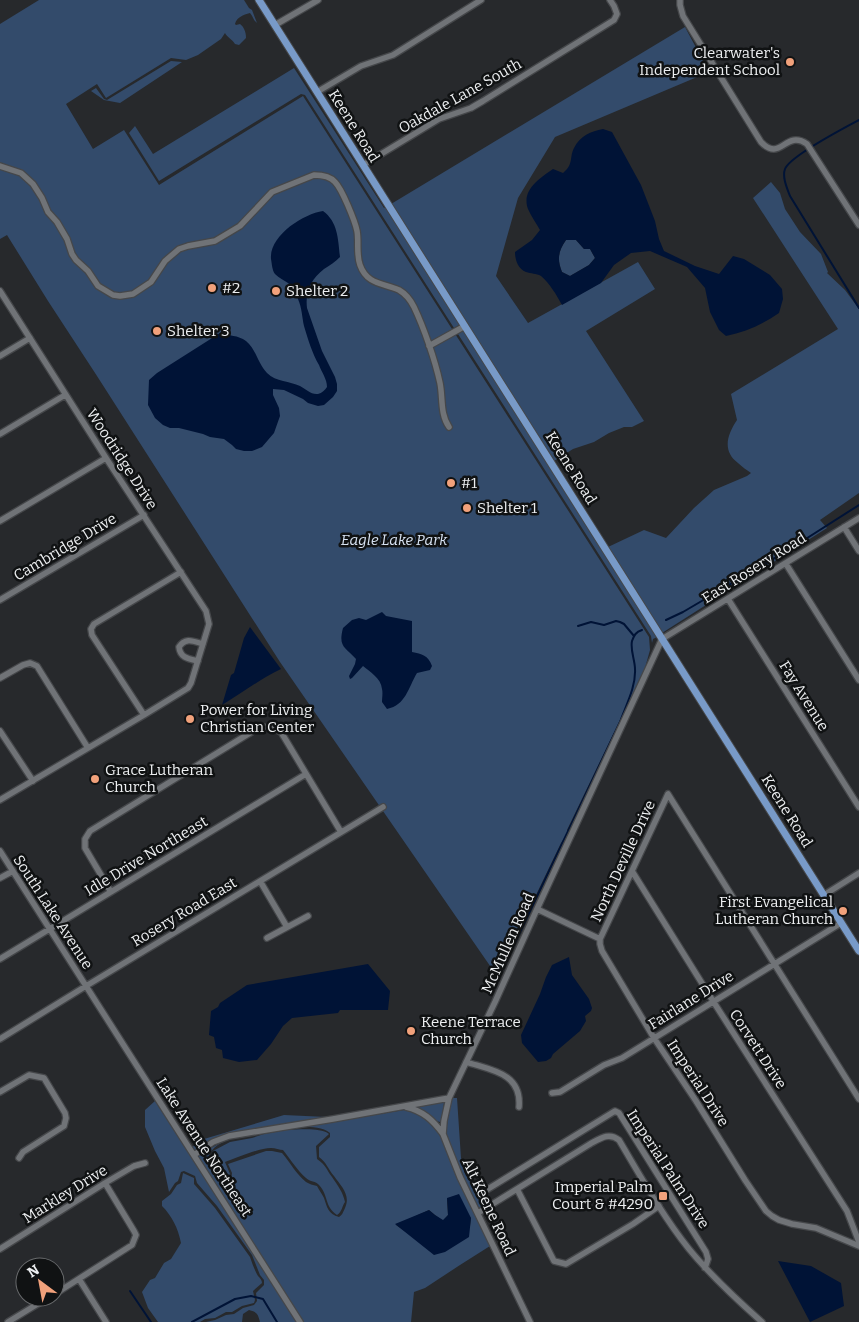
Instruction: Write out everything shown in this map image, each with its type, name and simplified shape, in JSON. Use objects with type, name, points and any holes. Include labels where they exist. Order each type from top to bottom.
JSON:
[{"type":"main road","name":"Keene Road","points":[[259,0],[859,952]]},
{"type":"street","points":[[275,25],[318,0]]},
{"type":"street","points":[[317,92],[356,68],[392,54],[481,0]]},
{"type":"street","name":"Oakdale Lane South","points":[[363,165],[439,119],[470,108],[483,101],[614,20],[617,14],[610,0]]},
{"type":"street","points":[[680,0],[683,16],[761,142],[772,150],[790,141],[802,141],[807,144],[859,225]]},
{"type":"street","points":[[0,166],[21,173],[33,184],[48,212],[68,239],[72,254],[76,260],[88,271],[98,286],[113,295],[120,296],[133,294],[151,282],[165,262],[179,249],[216,241],[240,226],[278,188],[314,176],[329,177],[339,188],[354,222],[357,231],[360,265],[364,273],[374,282],[399,290],[409,299],[414,307],[440,382],[444,420],[449,427]]},
{"type":"street","name":"Woodridge Drive","points":[[0,291],[65,395],[206,611],[209,624],[188,688],[144,716],[0,800]]},
{"type":"street","points":[[429,346],[465,326]]},
{"type":"street","points":[[0,356],[30,338]]},
{"type":"street","points":[[0,434],[65,395]]},
{"type":"street","points":[[0,521],[106,458]]},
{"type":"street","name":"Cambridge Drive","points":[[0,600],[144,514]]},
{"type":"street","name":"East Rosery Road","points":[[662,639],[859,518]]},
{"type":"street","points":[[844,527],[859,552]]},
{"type":"street","points":[[786,564],[859,680]]},
{"type":"street","points":[[144,716],[92,635],[91,629],[94,624],[181,572]]},
{"type":"street","name":"Fay Avenue","points":[[728,599],[859,807]]},
{"type":"street","name":"McMullen Road","points":[[449,1098],[662,639]]},
{"type":"street","points":[[198,661],[185,657],[181,654],[179,647],[183,642],[189,640],[203,644]]},
{"type":"street","points":[[0,678],[23,665],[30,663],[36,666],[88,748]]},
{"type":"street","points":[[111,892],[85,848],[85,839],[90,831],[258,728],[266,726],[281,732],[342,832]]},
{"type":"street","points":[[0,731],[33,781]]},
{"type":"street","name":"Idle Drive Northeast","points":[[0,959],[306,774]]},
{"type":"street","name":"North Deville Drive","points":[[600,939],[668,794],[774,964]]},
{"type":"street","name":"Rosery Road East","points":[[0,1039],[383,807]]},
{"type":"street","name":"South Lake Avenue","points":[[0,851],[86,986]]},
{"type":"street","points":[[0,878],[12,871]]},
{"type":"street","name":"Corvett Drive","points":[[632,871],[847,1211],[859,1244]]},
{"type":"street","points":[[824,895],[859,873]]},
{"type":"street","points":[[260,881],[287,927]]},
{"type":"street","points":[[537,910],[600,939]]},
{"type":"street","points":[[268,938],[308,916]]},
{"type":"street","name":"Fairlane Drive","points":[[552,1093],[560,1092],[604,1065],[622,1058],[841,923]]},
{"type":"street","name":"Imperial Drive","points":[[600,939],[602,951],[654,1038],[766,1211],[779,1220],[816,1228],[859,1244]]},
{"type":"street","points":[[774,964],[859,1099]]},
{"type":"street","name":"Lake Avenue Northeast","points":[[86,986],[300,1322]]},
{"type":"street","points":[[466,1062],[508,1077],[518,1090],[520,1097],[519,1107]]},
{"type":"street","points":[[0,1092],[29,1075],[44,1078],[65,1113],[64,1126],[23,1152],[19,1158]]},
{"type":"street","points":[[194,1155],[213,1142],[229,1136],[449,1098]]},
{"type":"street","name":"Alt Keene Road","points":[[449,1098],[443,1134],[460,1177],[530,1322]]},
{"type":"street","points":[[404,1107],[416,1109],[423,1113],[443,1134]]},
{"type":"street","name":"Imperial Palm Drive","points":[[488,1188],[614,1111],[617,1112],[706,1252],[708,1259],[705,1268]]},
{"type":"street","points":[[478,1213],[590,1144],[606,1136],[614,1136],[619,1140],[680,1237],[705,1268],[762,1322]]},
{"type":"street","name":"Markley Drive","points":[[0,1249],[105,1183],[134,1166],[145,1163]]},
{"type":"street","points":[[65,1288],[132,1245],[136,1236],[105,1183]]},
{"type":"street","points":[[517,1189],[554,1261],[566,1264],[660,1206]]},
{"type":"street","points":[[79,1279],[106,1322]]},
{"type":"street","points":[[8,1322],[33,1307]]},
{"type":"green space","name":"Eagle Lake Park","points":[[39,0],[244,0],[252,10],[257,23],[250,13],[237,20],[235,24],[241,25],[246,36],[239,45],[235,44],[225,33],[221,39],[198,55],[186,60],[171,58],[106,98],[97,84],[66,104],[93,149],[124,130],[159,185],[303,96],[649,637],[650,650],[645,668],[567,830],[567,834],[497,976],[280,662],[7,235],[0,239],[0,24]]},
{"type":"green space","points":[[685,27],[709,72],[555,137],[518,198],[496,276],[528,323],[638,262],[655,289],[586,331],[644,421],[632,427],[624,427],[594,442],[573,449],[554,461],[391,204]]},
{"type":"green space","points":[[171,61],[182,62],[120,103],[104,100],[91,91],[96,88],[104,99],[107,100]]},
{"type":"green space","points":[[294,68],[384,208],[387,207],[461,324],[454,328],[305,95],[301,94],[159,181],[129,133],[135,126],[153,154]]},
{"type":"green space","points":[[771,182],[780,193],[785,209],[800,232],[821,254],[827,273],[845,290],[859,309],[859,493],[820,520],[827,528],[662,633],[608,547],[644,530],[666,538],[714,490],[751,473],[733,458],[728,448],[729,437],[737,420],[731,394],[838,329],[753,198]]},
{"type":"green space","points":[[566,240],[576,240],[584,249],[590,249],[595,258],[589,265],[570,276],[562,272],[559,263],[561,248]]},
{"type":"green space","points":[[464,330],[657,637],[653,639],[652,643],[651,636],[458,334]]},
{"type":"green space","points":[[452,1098],[457,1098],[461,1158],[482,1206],[479,1208],[463,1176],[446,1133]]},
{"type":"green space","points":[[155,1101],[297,1322],[260,1322],[257,1314],[249,1310],[243,1314],[242,1322],[206,1322],[234,1314],[243,1308],[254,1305],[257,1301],[256,1293],[264,1285],[264,1280],[252,1255],[217,1206],[197,1183],[195,1176],[184,1171],[181,1172],[178,1181],[169,1192],[164,1168],[145,1127],[145,1110]]},
{"type":"green space","points":[[443,1102],[440,1122],[418,1107]]},
{"type":"green space","points":[[404,1110],[424,1118],[434,1127],[441,1138],[490,1246],[425,1288],[414,1292],[411,1322],[304,1322],[198,1156],[222,1142],[238,1137],[217,1145],[209,1155],[219,1177],[228,1182],[231,1181],[232,1173],[228,1164],[266,1151],[282,1153],[302,1179],[317,1186],[328,1210],[339,1217],[347,1203],[346,1195],[326,1164],[319,1157],[319,1147],[330,1137],[330,1133],[321,1128],[303,1127]],"holes":[[[447,1198],[471,1218],[470,1226],[406,1232],[396,1225],[429,1210],[443,1221],[448,1215]]]},
{"type":"green space","points":[[284,1115],[327,1117],[228,1133],[194,1151],[192,1147],[204,1139]]},
{"type":"green space","points":[[286,1130],[314,1130],[329,1134],[316,1146],[317,1159],[326,1167],[343,1195],[345,1202],[337,1215],[330,1208],[319,1185],[303,1175],[283,1150],[266,1148],[225,1162],[230,1174],[229,1180],[222,1176],[211,1156],[213,1151],[230,1142]]},
{"type":"green space","points":[[183,1173],[194,1178],[194,1184],[215,1208],[250,1257],[262,1283],[253,1291],[254,1303],[242,1306],[232,1312],[226,1312],[215,1318],[205,1319],[200,1322],[158,1322],[148,1308],[142,1292],[150,1280],[155,1278],[164,1263],[171,1259],[181,1243],[172,1218],[162,1206],[162,1201],[181,1183]]},
{"type":"shaded area","points":[[603,129],[612,132],[641,185],[664,251],[695,266],[719,274],[733,256],[744,259],[770,275],[782,289],[783,299],[779,313],[754,327],[726,336],[719,330],[710,312],[705,288],[687,267],[650,251],[631,253],[614,265],[601,283],[562,305],[553,289],[541,276],[521,269],[516,261],[515,252],[532,240],[540,230],[528,209],[527,196],[529,190],[553,169],[563,173],[569,167],[579,140],[590,133]],"holes":[[[566,240],[576,240],[584,249],[590,249],[595,258],[589,265],[570,276],[562,272],[559,256]]]},
{"type":"shaded area","points":[[323,211],[332,220],[338,237],[340,257],[324,269],[310,286],[307,308],[322,351],[335,377],[337,391],[333,397],[324,405],[318,406],[308,403],[284,390],[273,389],[273,395],[279,408],[280,416],[274,433],[262,447],[252,451],[236,449],[224,439],[163,425],[155,418],[148,405],[149,380],[220,333],[246,341],[264,369],[271,376],[296,384],[315,394],[321,393],[327,387],[307,336],[300,306],[293,288],[275,274],[271,259],[275,242],[281,234],[297,221]]},
{"type":"shaded area","points":[[382,612],[386,616],[412,621],[412,652],[419,653],[429,659],[432,666],[430,670],[417,673],[402,700],[387,709],[382,702],[381,685],[372,673],[363,666],[350,679],[349,676],[356,659],[344,646],[341,639],[343,628],[352,620],[359,618],[366,620]]},
{"type":"shaded area","points":[[250,627],[281,669],[222,705],[244,638]]},
{"type":"shaded area","points":[[569,957],[572,975],[589,999],[592,1008],[585,1016],[586,1021],[580,1031],[553,1054],[551,1058],[538,1062],[522,1043],[521,1035],[552,965]]},
{"type":"shaded area","points":[[368,964],[390,991],[388,1010],[340,1010],[338,1013],[292,1018],[283,1026],[257,1060],[239,1062],[223,1058],[222,1050],[216,1048],[214,1037],[209,1035],[211,1011],[247,985]]},
{"type":"shaded area","points":[[459,1194],[471,1218],[469,1237],[445,1252],[434,1255],[395,1224],[429,1210],[443,1220],[448,1215],[447,1198]]},
{"type":"shaded area","points":[[778,1261],[811,1266],[841,1283],[844,1306],[810,1322]]},
{"type":"waterway","points":[[859,120],[797,157],[789,163],[784,175],[790,196],[859,308]]},
{"type":"waterway","points":[[666,620],[683,612],[790,549],[859,505]]},
{"type":"waterway","points":[[578,626],[591,622],[604,625],[616,621],[624,624],[634,636]]},
{"type":"waterway","points":[[490,995],[620,722],[635,676],[632,641],[636,634],[642,630]]},
{"type":"waterway","points":[[130,1291],[151,1322]]},
{"type":"waterway","points":[[192,1322],[235,1299],[251,1296],[263,1299],[277,1322]]},
{"type":"place","name":"Clearwater's Independent School","points":[[790,62]]},
{"type":"place","name":"#2","points":[[212,288]]},
{"type":"place","name":"Shelter 2","points":[[276,291]]},
{"type":"place","name":"Shelter 3","points":[[157,331]]},
{"type":"place","name":"#1","points":[[451,483]]},
{"type":"place","name":"Shelter 1","points":[[467,508]]},
{"type":"place","name":"Power for Living Christian Center","points":[[190,719]]},
{"type":"place","name":"Grace Lutheran Church","points":[[95,779]]},
{"type":"place","name":"First Evangelical Lutheran Church","points":[[843,911]]},
{"type":"place","name":"Keene Terrace Church","points":[[411,1031]]},
{"type":"place","name":"Imperial Palm Court & #4290","points":[[663,1196]]}]
